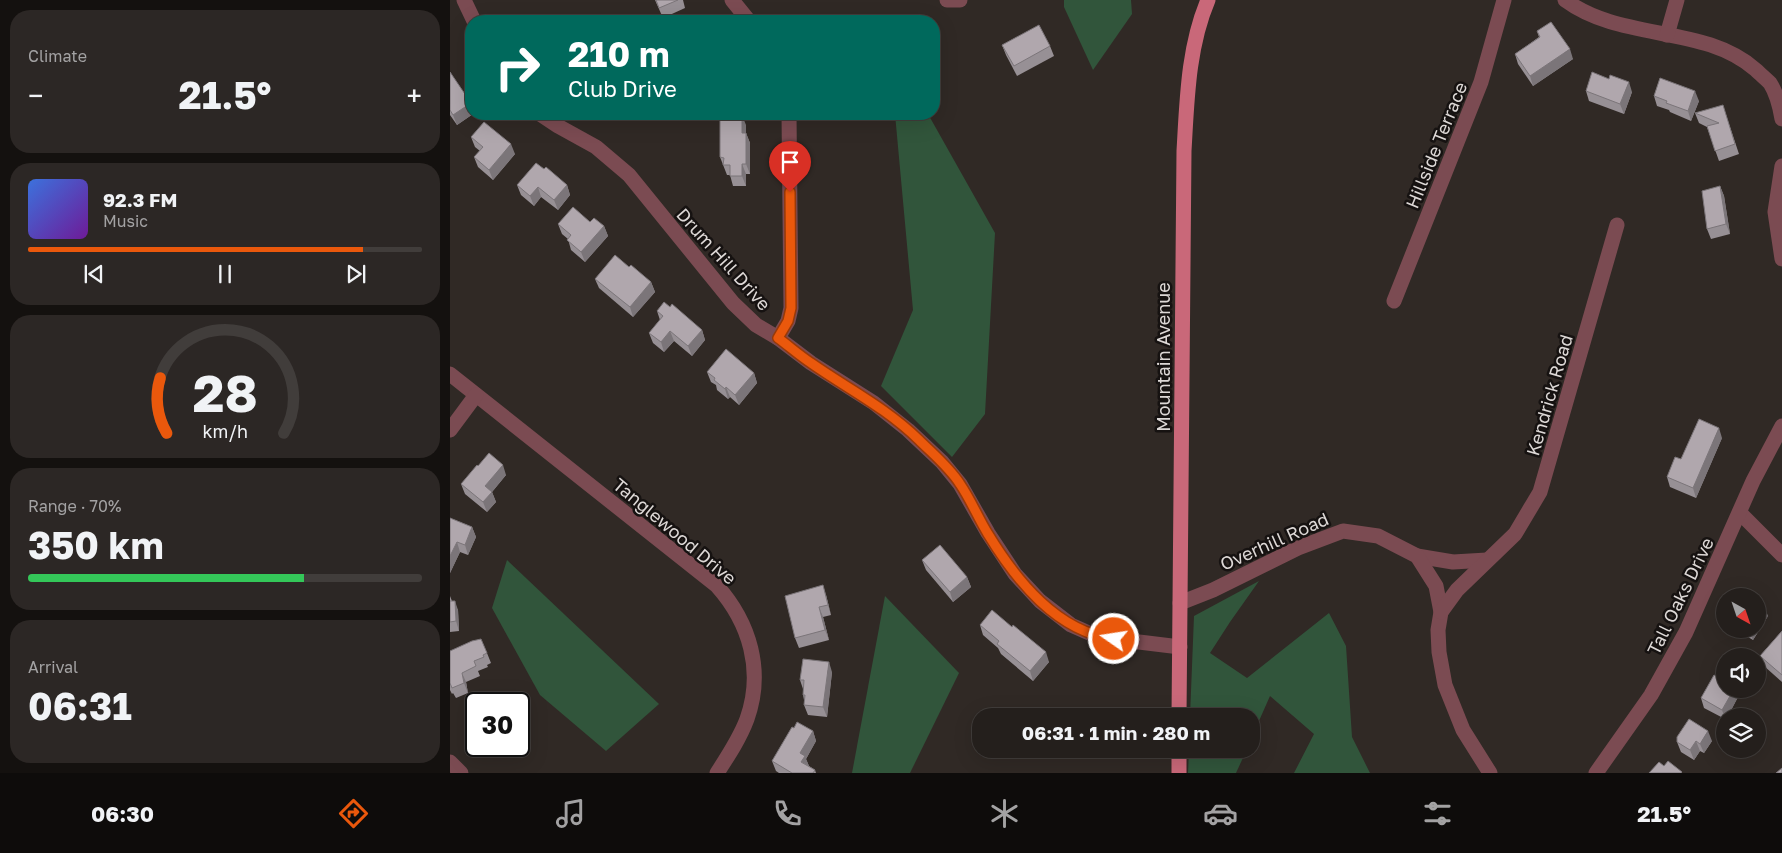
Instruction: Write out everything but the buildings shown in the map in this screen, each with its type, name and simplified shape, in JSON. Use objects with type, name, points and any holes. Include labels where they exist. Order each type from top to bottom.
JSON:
[{"type":"main road","name":"Mountain Avenue","points":[[1179,708],[1184,151],[1192,54],[1208,0]]},
{"type":"main road","points":[[1179,758],[1179,773]]},
{"type":"street","points":[[464,0],[471,15]]},
{"type":"street","points":[[732,0],[744,15]]},
{"type":"street","points":[[946,0],[960,0]]},
{"type":"street","name":"Hillside Terrace","points":[[1394,301],[1481,82],[1504,0]]},
{"type":"street","points":[[1566,0],[1577,8],[1608,22],[1720,47],[1746,61],[1770,83],[1779,104],[1782,119]]},
{"type":"street","points":[[1667,35],[1677,0]]},
{"type":"street","name":"Drum Hill Drive","points":[[549,120],[596,147],[629,175],[654,208],[734,303],[756,325],[874,403],[908,430],[942,462],[960,484],[988,534],[1015,574],[1040,601],[1072,625],[1098,637],[1180,647]]},
{"type":"street","points":[[778,338],[788,321],[791,308],[788,120]]},
{"type":"street","points":[[1782,166],[1774,212],[1782,259]]},
{"type":"street","name":"Kendrick Road","points":[[1441,612],[1457,590],[1515,534],[1540,492],[1618,225]]},
{"type":"street","name":"Tanglewood Drive","points":[[450,374],[717,586],[733,606],[750,642],[754,668],[753,694],[751,707],[742,732],[717,773]]},
{"type":"street","points":[[450,430],[476,395]]},
{"type":"street","name":"Tall Oaks Drive","points":[[1596,773],[1651,695],[1686,632],[1753,481],[1782,426]]},
{"type":"street","points":[[1740,513],[1782,555]]},
{"type":"street","name":"Overhill Road","points":[[1180,603],[1222,586],[1298,548],[1342,531],[1378,536],[1417,556]]},
{"type":"street","points":[[1417,556],[1453,562],[1487,560]]},
{"type":"street","points":[[1417,556],[1436,586],[1441,612],[1438,630],[1439,652],[1445,685],[1463,730],[1490,773]]},
{"type":"street","points":[[450,762],[461,773]]},
{"type":"green space","points":[[1064,0],[1131,0],[1132,14],[1093,70],[1064,7]]},
{"type":"green space","points":[[896,120],[931,120],[995,233],[985,414],[952,457],[881,386],[913,310]]},
{"type":"green space","points":[[507,560],[659,704],[606,751],[540,695],[492,608]]},
{"type":"green space","points":[[1259,581],[1210,653],[1247,678],[1329,613],[1346,646],[1352,737],[1370,773],[1294,773],[1314,734],[1270,696],[1260,719],[1260,708],[1190,708],[1194,616]]},
{"type":"green space","points":[[885,596],[959,673],[910,773],[852,773]]},
{"type":"green space","points":[[1189,758],[1243,758],[1236,773],[1188,773]]},
{"type":"route","points":[[790,192],[791,308],[788,321],[778,338],[811,363],[874,403],[908,430],[942,462],[960,484],[988,534],[1015,574],[1040,601],[1072,625],[1098,637],[1114,639]]}]
